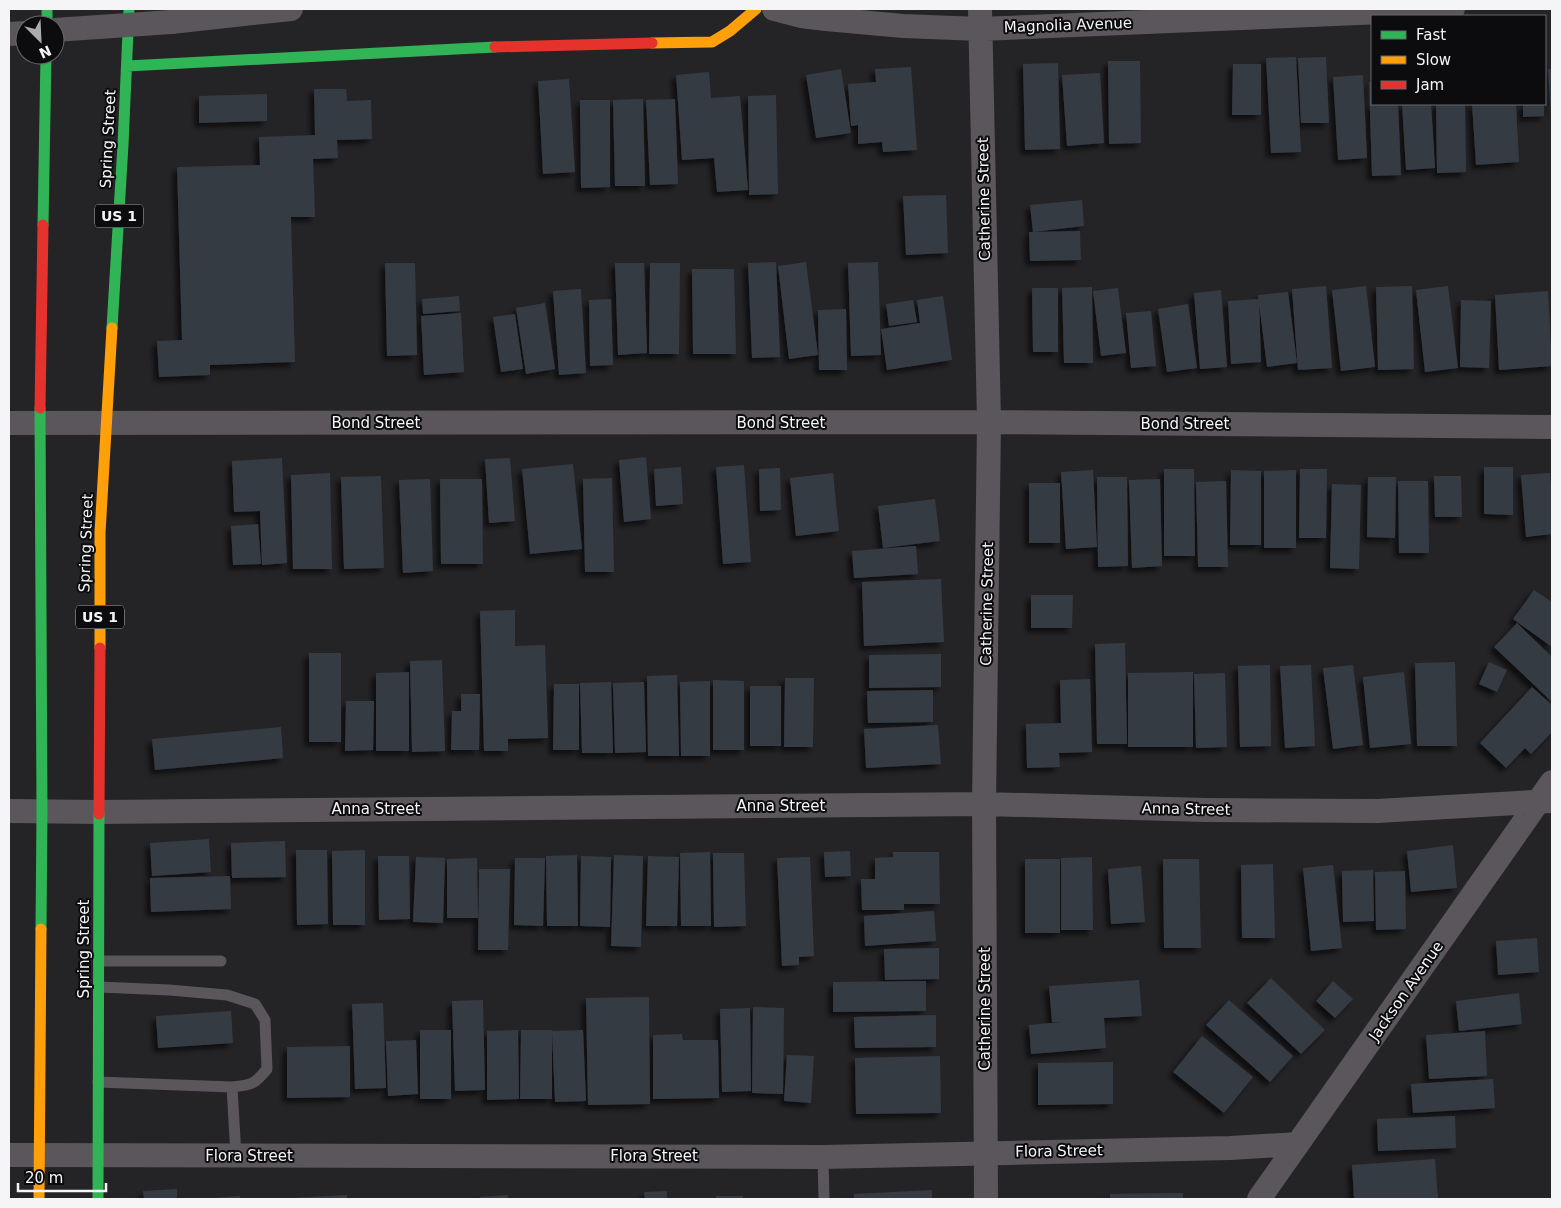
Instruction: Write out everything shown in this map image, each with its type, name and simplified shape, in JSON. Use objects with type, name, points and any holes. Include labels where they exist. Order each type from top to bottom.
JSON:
[{"type":"highway","name":"Spring Street","points":[[98,1199],[100,533],[108,424],[129,9]]},
{"type":"highway","points":[[127,66],[495,47],[712,42],[730,31],[756,9]]},
{"type":"highway","points":[[39,1199],[42,811],[40,423],[46,65]]},
{"type":"street","points":[[65,29],[171,22],[291,9]]},
{"type":"street","name":"Magnolia Avenue","points":[[774,9],[800,16],[826,14],[903,26],[980,19],[1453,9]]},
{"type":"street","name":"Catherine Street","points":[[980,19],[989,422],[984,804],[986,1199]]},
{"type":"street","name":"Bond Street","points":[[9,423],[989,422],[1552,427]]},
{"type":"street","name":"Jackson Avenue","points":[[1259,1199],[1546,801],[1552,782]]},
{"type":"street","name":"Anna Street","points":[[9,811],[100,812],[984,804],[1206,810],[1376,811],[1546,801]]},
{"type":"street","name":"Flora Street","points":[[9,1155],[823,1157],[1230,1148],[1298,1144]]},
{"type":"lane","points":[[99,961],[221,961]]},
{"type":"lane","points":[[98,1082],[232,1087],[250,1085],[268,1069],[265,1020],[254,1004],[227,995],[99,987]]},
{"type":"lane","points":[[232,1087],[236,1156]]},
{"type":"lane","points":[[823,1157],[824,1199]]},
{"type":"building","points":[[1296,57],[1301,152],[1271,153],[1266,58]]},
{"type":"building","points":[[1326,57],[1329,123],[1301,123],[1298,58]]},
{"type":"building","points":[[1108,61],[1140,61],[1141,143],[1109,144]]},
{"type":"building","points":[[1058,63],[1060,149],[1025,150],[1023,64]]},
{"type":"building","points":[[1233,64],[1261,64],[1261,115],[1232,115]]},
{"type":"building","points":[[911,67],[917,150],[883,152],[882,142],[858,144],[858,125],[851,126],[848,84],[876,82],[875,69]]},
{"type":"building","points":[[841,69],[851,133],[816,138],[806,75]]},
{"type":"building","points":[[1548,69],[1552,69],[1552,115],[1551,115]]},
{"type":"building","points":[[709,72],[711,98],[740,96],[748,190],[717,192],[714,158],[682,160],[676,75]]},
{"type":"building","points":[[1100,73],[1104,143],[1067,146],[1062,75]]},
{"type":"building","points":[[1363,75],[1367,158],[1338,160],[1333,77]]},
{"type":"building","points":[[569,79],[575,172],[543,174],[538,81]]},
{"type":"building","points":[[1369,82],[1371,82],[1371,105],[1398,105],[1401,175],[1372,176]]},
{"type":"building","points":[[314,89],[346,89],[347,101],[371,100],[372,139],[337,140],[338,158],[313,159],[315,217],[291,217],[295,362],[210,365],[210,375],[159,377],[157,341],[182,340],[177,167],[260,165],[259,137],[315,135]]},
{"type":"building","points":[[267,94],[267,121],[199,123],[199,96]]},
{"type":"building","points":[[776,95],[778,194],[749,195],[748,96]]},
{"type":"building","points":[[643,99],[645,186],[615,186],[613,100]]},
{"type":"building","points":[[675,99],[678,184],[650,185],[646,100]]},
{"type":"building","points":[[580,100],[610,100],[610,187],[581,188]]},
{"type":"building","points":[[1402,105],[1431,105],[1435,168],[1406,170]]},
{"type":"building","points":[[1436,105],[1465,105],[1466,172],[1437,173]]},
{"type":"building","points":[[1472,105],[1516,105],[1519,162],[1476,165]]},
{"type":"building","points":[[1523,105],[1544,105],[1544,116],[1523,117]]},
{"type":"building","points":[[946,195],[948,253],[906,255],[903,196]]},
{"type":"building","points":[[1082,200],[1084,226],[1033,232],[1030,205]]},
{"type":"building","points":[[1080,231],[1081,260],[1030,261],[1029,232]]},
{"type":"building","points":[[776,262],[780,357],[752,358],[748,263]]},
{"type":"building","points":[[806,262],[818,355],[789,359],[778,266]]},
{"type":"building","points":[[878,262],[881,355],[851,356],[848,263]]},
{"type":"building","points":[[385,263],[415,263],[417,355],[387,356]]},
{"type":"building","points":[[615,263],[644,263],[647,353],[618,355]]},
{"type":"building","points":[[650,263],[680,263],[679,354],[649,354]]},
{"type":"building","points":[[692,269],[734,269],[736,354],[693,354]]},
{"type":"building","points":[[1326,286],[1332,368],[1298,370],[1292,289]]},
{"type":"building","points":[[1366,286],[1375,367],[1341,371],[1332,290]]},
{"type":"building","points":[[1412,286],[1414,369],[1378,370],[1376,287]]},
{"type":"building","points":[[1448,286],[1458,368],[1425,372],[1416,290]]},
{"type":"building","points":[[1092,287],[1093,363],[1064,363],[1062,288]]},
{"type":"building","points":[[1032,288],[1058,288],[1058,352],[1033,352]]},
{"type":"building","points":[[1118,288],[1126,353],[1101,356],[1093,291]]},
{"type":"building","points":[[581,289],[586,373],[559,375],[553,291]]},
{"type":"building","points":[[1221,290],[1227,367],[1200,369],[1194,293]]},
{"type":"building","points":[[1548,291],[1552,366],[1499,370],[1495,295]]},
{"type":"building","points":[[1288,292],[1297,363],[1267,367],[1258,295]]},
{"type":"building","points":[[459,296],[460,311],[423,314],[422,299]]},
{"type":"building","points":[[943,296],[952,360],[887,370],[881,329],[920,323],[917,300]]},
{"type":"building","points":[[611,299],[613,365],[590,366],[589,300]]},
{"type":"building","points":[[1259,299],[1261,362],[1231,364],[1228,301]]},
{"type":"building","points":[[913,300],[917,322],[889,326],[886,304]]},
{"type":"building","points":[[1461,300],[1491,301],[1489,368],[1460,367]]},
{"type":"building","points":[[545,303],[555,369],[526,374],[516,308]]},
{"type":"building","points":[[1188,304],[1197,368],[1167,372],[1158,309]]},
{"type":"building","points":[[846,309],[847,370],[819,370],[818,310]]},
{"type":"building","points":[[1151,311],[1156,366],[1131,368],[1126,313]]},
{"type":"building","points":[[461,313],[464,372],[424,375],[421,316]]},
{"type":"building","points":[[515,314],[523,369],[501,372],[493,317]]},
{"type":"building","points":[[646,457],[651,519],[624,522],[619,460]]},
{"type":"building","points":[[282,458],[287,563],[262,565],[260,511],[234,512],[232,461]]},
{"type":"building","points":[[510,458],[515,521],[489,523],[485,459]]},
{"type":"building","points":[[573,464],[582,549],[530,554],[522,469]]},
{"type":"building","points":[[744,465],[751,562],[723,564],[716,467]]},
{"type":"building","points":[[681,467],[683,504],[656,506],[654,469]]},
{"type":"building","points":[[1484,467],[1513,467],[1513,515],[1484,514]]},
{"type":"building","points":[[780,468],[781,510],[760,511],[759,469]]},
{"type":"building","points":[[1164,469],[1194,469],[1195,556],[1164,556]]},
{"type":"building","points":[[1300,469],[1327,469],[1326,538],[1299,538]]},
{"type":"building","points":[[1093,470],[1097,547],[1066,549],[1061,472]]},
{"type":"building","points":[[1231,470],[1261,471],[1261,545],[1230,545]]},
{"type":"building","points":[[1296,470],[1296,548],[1264,548],[1264,471]]},
{"type":"building","points":[[330,473],[332,569],[293,569],[291,475]]},
{"type":"building","points":[[833,473],[839,531],[796,536],[790,478]]},
{"type":"building","points":[[1550,473],[1552,534],[1526,537],[1521,475]]},
{"type":"building","points":[[381,476],[384,568],[344,569],[341,477]]},
{"type":"building","points":[[1434,476],[1461,476],[1462,517],[1435,517]]},
{"type":"building","points":[[1097,477],[1127,477],[1128,566],[1098,567]]},
{"type":"building","points":[[1368,477],[1396,477],[1395,538],[1367,537]]},
{"type":"building","points":[[612,478],[614,572],[585,572],[583,479]]},
{"type":"building","points":[[430,479],[433,571],[403,573],[399,480]]},
{"type":"building","points":[[440,479],[482,479],[483,564],[441,564]]},
{"type":"building","points":[[1160,479],[1162,566],[1132,568],[1129,480]]},
{"type":"building","points":[[1226,481],[1228,567],[1198,567],[1196,482]]},
{"type":"building","points":[[1398,481],[1428,481],[1429,553],[1399,553]]},
{"type":"building","points":[[1029,483],[1060,483],[1060,543],[1029,543]]},
{"type":"building","points":[[1332,484],[1361,485],[1359,569],[1330,568]]},
{"type":"building","points":[[935,499],[940,541],[883,548],[878,506]]},
{"type":"building","points":[[258,524],[261,564],[233,565],[231,526]]},
{"type":"building","points":[[916,546],[918,574],[854,578],[852,551]]},
{"type":"building","points":[[941,579],[944,642],[864,646],[862,582]]},
{"type":"building","points":[[1534,590],[1552,602],[1552,647],[1513,619]]},
{"type":"building","points":[[1031,595],[1073,595],[1072,628],[1031,628]]},
{"type":"building","points":[[515,610],[515,646],[545,645],[548,738],[508,739],[508,751],[484,751],[480,611]]},
{"type":"building","points":[[1517,623],[1552,657],[1552,702],[1494,647]]},
{"type":"building","points":[[1125,643],[1127,744],[1097,744],[1095,644]]},
{"type":"building","points":[[309,653],[341,653],[341,742],[309,742]]},
{"type":"building","points":[[941,654],[941,687],[869,688],[869,655]]},
{"type":"building","points":[[442,660],[445,751],[412,752],[410,661]]},
{"type":"building","points":[[1455,662],[1457,746],[1417,746],[1415,663]]},
{"type":"building","points":[[1489,662],[1507,670],[1497,692],[1479,684]]},
{"type":"building","points":[[1270,665],[1271,746],[1240,747],[1238,666]]},
{"type":"building","points":[[1311,665],[1315,746],[1285,748],[1280,666]]},
{"type":"building","points":[[1353,665],[1363,745],[1333,749],[1323,668]]},
{"type":"building","points":[[409,672],[409,751],[376,751],[376,673]]},
{"type":"building","points":[[1193,672],[1193,747],[1128,747],[1128,673]]},
{"type":"building","points":[[1404,672],[1411,744],[1370,748],[1363,677]]},
{"type":"building","points":[[1225,673],[1227,747],[1196,748],[1194,674]]},
{"type":"building","points":[[677,675],[679,756],[648,756],[647,676]]},
{"type":"building","points":[[785,678],[814,678],[813,747],[784,747]]},
{"type":"building","points":[[1090,679],[1092,752],[1059,753],[1060,767],[1027,768],[1026,724],[1061,723],[1060,680]]},
{"type":"building","points":[[713,680],[744,681],[744,750],[713,750]]},
{"type":"building","points":[[710,681],[710,756],[681,756],[680,682]]},
{"type":"building","points":[[611,682],[613,753],[582,753],[580,683]]},
{"type":"building","points":[[644,682],[646,752],[615,753],[613,683]]},
{"type":"building","points":[[554,684],[579,684],[579,750],[553,750]]},
{"type":"building","points":[[750,686],[781,686],[781,746],[750,746]]},
{"type":"building","points":[[1532,687],[1552,705],[1552,732],[1531,754],[1525,748],[1506,768],[1480,743]]},
{"type":"building","points":[[933,690],[933,722],[868,723],[867,691]]},
{"type":"building","points":[[461,694],[480,694],[479,750],[451,750],[452,711],[461,711]]},
{"type":"building","points":[[346,701],[374,701],[373,750],[345,751]]},
{"type":"building","points":[[938,725],[941,764],[866,768],[864,729]]},
{"type":"building","points":[[281,727],[283,758],[155,770],[152,739]]},
{"type":"building","points":[[209,839],[211,872],[152,876],[150,843]]},
{"type":"building","points":[[285,841],[286,877],[232,878],[231,843]]},
{"type":"building","points":[[1453,845],[1457,888],[1411,892],[1407,851]]},
{"type":"building","points":[[296,850],[327,850],[328,924],[297,925]]},
{"type":"building","points":[[365,850],[365,925],[333,925],[332,851]]},
{"type":"building","points":[[850,851],[851,876],[825,877],[824,852]]},
{"type":"building","points":[[710,852],[711,926],[681,926],[680,853]]},
{"type":"building","points":[[893,852],[939,852],[940,904],[904,904],[904,910],[862,910],[861,879],[875,879],[875,858],[893,857]]},
{"type":"building","points":[[713,853],[744,853],[746,926],[714,927]]},
{"type":"building","points":[[577,855],[578,926],[547,926],[546,856]]},
{"type":"building","points":[[614,855],[643,856],[641,947],[611,946]]},
{"type":"building","points":[[378,856],[409,856],[410,919],[379,920]]},
{"type":"building","points":[[581,856],[611,857],[610,927],[580,926]]},
{"type":"building","points":[[648,856],[679,857],[677,926],[646,926]]},
{"type":"building","points":[[416,857],[445,858],[443,923],[413,922]]},
{"type":"building","points":[[810,857],[814,956],[799,957],[799,965],[782,966],[777,858]]},
{"type":"building","points":[[1092,857],[1093,930],[1061,930],[1061,858]]},
{"type":"building","points":[[477,858],[478,918],[447,918],[447,859]]},
{"type":"building","points":[[515,858],[545,858],[543,926],[514,925]]},
{"type":"building","points":[[1025,859],[1060,859],[1060,933],[1025,933]]},
{"type":"building","points":[[1163,859],[1199,859],[1201,948],[1164,948]]},
{"type":"building","points":[[1273,864],[1275,938],[1242,938],[1241,865]]},
{"type":"building","points":[[1333,865],[1342,948],[1311,951],[1303,868]]},
{"type":"building","points":[[1141,866],[1145,922],[1111,924],[1108,869]]},
{"type":"building","points":[[479,869],[510,869],[508,950],[478,950]]},
{"type":"building","points":[[1373,870],[1374,921],[1343,922],[1342,871]]},
{"type":"building","points":[[1405,871],[1406,929],[1376,930],[1375,872]]},
{"type":"building","points":[[230,876],[231,909],[151,912],[150,878]]},
{"type":"building","points":[[934,911],[936,941],[865,946],[864,916]]},
{"type":"building","points":[[1537,938],[1539,972],[1498,975],[1496,941]]},
{"type":"building","points":[[939,948],[939,979],[885,980],[884,949]]},
{"type":"building","points":[[1271,978],[1325,1030],[1301,1054],[1247,1003]]},
{"type":"building","points":[[1139,980],[1142,1016],[1104,1018],[1106,1048],[1031,1054],[1029,1025],[1061,1022],[1052,1022],[1049,986]]},
{"type":"building","points":[[926,981],[926,1011],[833,1012],[833,982]]},
{"type":"building","points":[[1333,981],[1353,999],[1335,1018],[1316,1001]]},
{"type":"building","points":[[1519,993],[1522,1024],[1459,1031],[1456,1001]]},
{"type":"building","points":[[649,997],[650,1104],[588,1105],[586,998]]},
{"type":"building","points":[[483,1000],[485,1090],[455,1091],[452,1001]]},
{"type":"building","points":[[1229,1000],[1293,1056],[1270,1082],[1206,1025]]},
{"type":"building","points":[[383,1003],[386,1088],[355,1089],[352,1004]]},
{"type":"building","points":[[753,1007],[784,1008],[783,1094],[752,1093]]},
{"type":"building","points":[[750,1008],[751,1091],[722,1092],[720,1009]]},
{"type":"building","points":[[231,1011],[233,1043],[158,1048],[156,1016]]},
{"type":"building","points":[[936,1015],[936,1047],[855,1048],[854,1017]]},
{"type":"building","points":[[420,1030],[451,1030],[451,1099],[420,1099]]},
{"type":"building","points":[[518,1030],[519,1099],[487,1100],[487,1031]]},
{"type":"building","points":[[521,1030],[552,1030],[552,1099],[520,1099]]},
{"type":"building","points":[[583,1030],[586,1101],[555,1102],[552,1031]]},
{"type":"building","points":[[1485,1031],[1487,1076],[1429,1079],[1426,1035]]},
{"type":"building","points":[[682,1034],[683,1040],[718,1040],[719,1098],[653,1099],[653,1035]]},
{"type":"building","points":[[1202,1036],[1253,1077],[1224,1113],[1173,1072]]},
{"type":"building","points":[[416,1040],[418,1094],[388,1096],[386,1041]]},
{"type":"building","points":[[350,1046],[350,1097],[287,1098],[287,1047]]},
{"type":"building","points":[[787,1055],[814,1056],[811,1103],[784,1101]]},
{"type":"building","points":[[940,1056],[941,1113],[856,1114],[855,1058]]},
{"type":"building","points":[[1113,1062],[1113,1104],[1038,1105],[1038,1063]]},
{"type":"building","points":[[1493,1079],[1495,1108],[1413,1113],[1411,1084]]},
{"type":"building","points":[[1455,1116],[1456,1148],[1378,1151],[1377,1119]]},
{"type":"building","points":[[1435,1159],[1438,1198],[1354,1199],[1352,1165]]},
{"type":"building","points":[[177,1189],[177,1199],[144,1199],[143,1191]]},
{"type":"building","points":[[932,1190],[932,1199],[854,1199],[854,1194]]},
{"type":"building","points":[[667,1191],[667,1199],[645,1199],[644,1192]]},
{"type":"building","points":[[1183,1193],[1183,1199],[1110,1199],[1110,1194]]},
{"type":"building","points":[[347,1195],[347,1199],[291,1199],[291,1198]]},
{"type":"building","points":[[508,1195],[508,1199],[480,1199],[480,1197]]},
{"type":"building","points":[[240,1196],[240,1199],[213,1199],[213,1198]]},
{"type":"building","points":[[716,1196],[743,1196],[743,1199],[716,1199]]},
{"type":"traffic: fast","points":[[47,9],[47,15]]},
{"type":"traffic: fast","points":[[112,328],[129,9]]},
{"type":"traffic: fast","points":[[127,66],[495,47]]},
{"type":"traffic: fast","points":[[43,225],[46,65]]},
{"type":"traffic: fast","points":[[40,408],[41,929]]},
{"type":"traffic: fast","points":[[98,1199],[99,814]]},
{"type":"traffic: slow","points":[[652,43],[712,42],[730,31],[756,9]]},
{"type":"traffic: slow","points":[[100,648],[100,533],[112,328]]},
{"type":"traffic: slow","points":[[39,1199],[41,929]]},
{"type":"traffic: jam","points":[[495,47],[652,43]]},
{"type":"traffic: jam","points":[[40,408],[43,225]]},
{"type":"traffic: jam","points":[[99,814],[100,648]]}]
